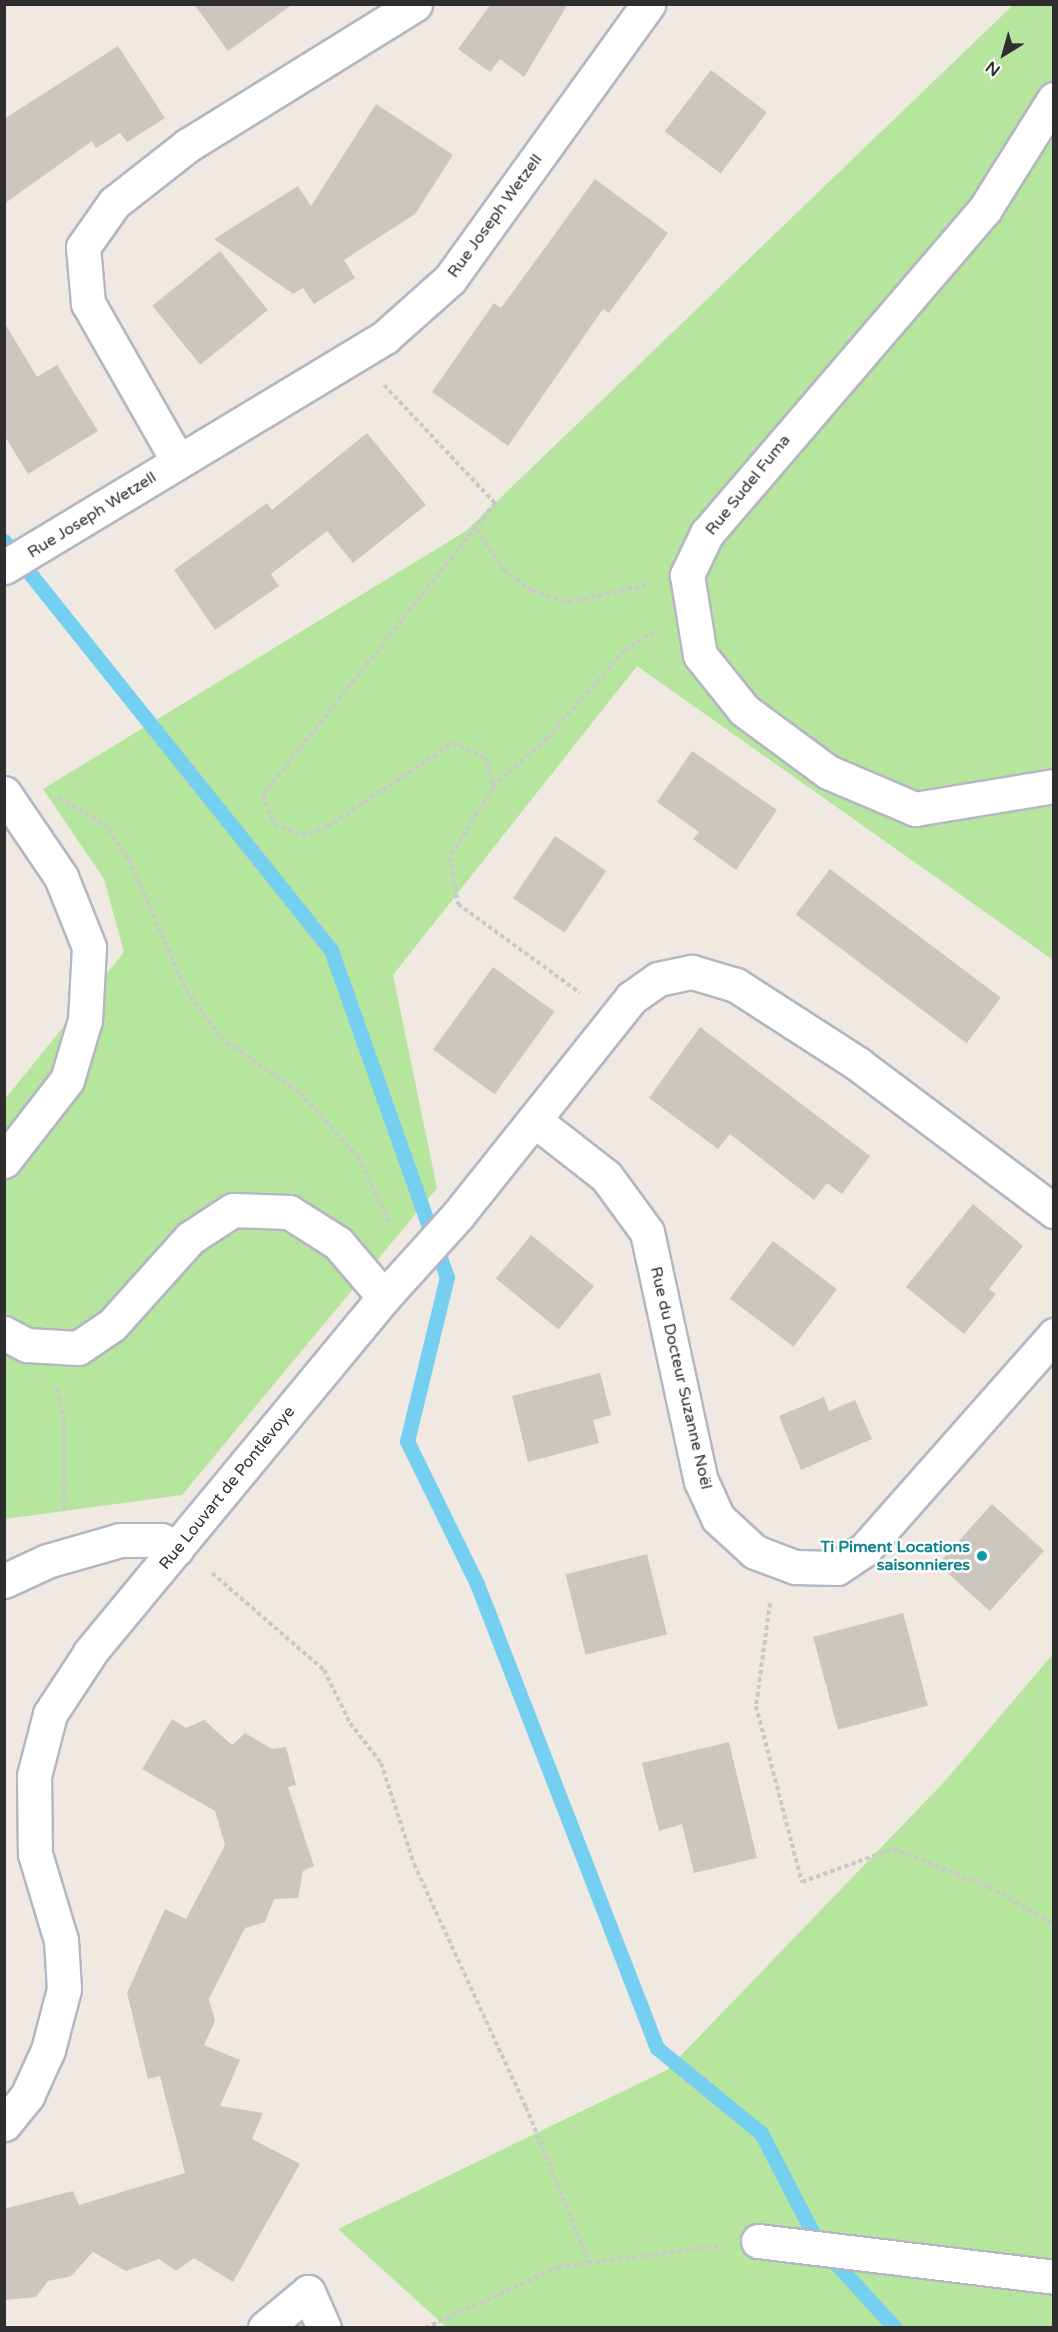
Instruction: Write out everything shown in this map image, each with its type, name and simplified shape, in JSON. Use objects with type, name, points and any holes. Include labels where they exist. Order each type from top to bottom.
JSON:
[{"type":"street","points":[[178,461],[88,303],[83,247],[114,203],[188,145],[415,4]]},
{"type":"street","name":"Rue Joseph Wetzell","points":[[4,567],[46,545],[178,461],[355,356],[450,279],[648,4]]},
{"type":"street","name":"Rue Sudel Fuma","points":[[690,591],[707,532],[985,209],[1053,99]]},
{"type":"street","points":[[690,591],[700,655],[744,710],[828,772],[915,809],[1053,786]]},
{"type":"street","points":[[4,793],[62,877],[88,948],[85,1020],[67,1080],[4,1161]]},
{"type":"street","points":[[4,1333],[27,1345],[78,1348],[112,1325],[190,1238],[233,1210],[290,1212],[338,1243],[384,1297],[413,1268],[458,1215],[615,1018],[658,979],[692,972],[736,985],[858,1064],[1053,1211]]},
{"type":"street","name":"Rue du Docteur Suzanne Noël","points":[[534,1120],[606,1176],[646,1232],[701,1481],[717,1518],[755,1552],[776,1560],[837,1568],[865,1549],[1053,1335]]},
{"type":"street","name":"Rue Louvart de Pontlevoye","points":[[4,2124],[27,2096],[48,2050],[64,1989],[61,1940],[35,1854],[34,1776],[50,1714],[90,1653],[384,1297]]},
{"type":"street","points":[[4,1581],[71,1554],[141,1538],[161,1540],[178,1547]]},
{"type":"street","points":[[758,2241],[1053,2277]]},
{"type":"street","points":[[266,2328],[308,2292],[324,2328]]},
{"type":"path","points":[[355,356],[495,503],[477,530],[263,795],[274,824],[302,835],[327,827],[453,743],[486,758],[493,787]]},
{"type":"path","points":[[477,530],[504,570],[532,591],[568,602],[690,591]]},
{"type":"path","points":[[615,1018],[458,904],[450,857],[493,787],[547,738],[625,650],[690,591]]},
{"type":"path","points":[[48,798],[66,799],[104,824],[129,859],[186,990],[221,1038],[300,1093],[358,1157],[413,1268]]},
{"type":"path","points":[[49,1346],[64,1423],[64,1524],[71,1554]]},
{"type":"path","points":[[178,1547],[324,1670],[350,1723],[381,1763],[414,1864],[526,2107],[589,2263]]},
{"type":"path","points":[[776,1560],[756,1706],[802,1882],[893,1849],[989,1887],[1053,1924]]},
{"type":"path","points":[[425,2328],[558,2267],[758,2241]]},
{"type":"green space","points":[[1013,5],[1053,5],[1053,960],[637,666],[393,975],[437,1188],[182,1495],[5,1519],[5,1099],[124,952],[104,879],[43,789],[466,531]]},
{"type":"green space","points":[[1053,1654],[1053,2327],[446,2327],[338,2229],[667,2070],[945,1781]]},
{"type":"building","points":[[194,4],[293,4],[228,51]]},
{"type":"building","points":[[491,4],[568,4],[524,77],[500,59],[490,72],[458,49]]},
{"type":"building","points":[[118,46],[165,118],[127,142],[120,133],[96,148],[92,141],[4,204],[4,119]]},
{"type":"building","points":[[711,70],[767,112],[721,174],[665,131]]},
{"type":"building","points":[[376,104],[453,155],[415,214],[344,260],[355,278],[314,304],[303,288],[293,294],[214,239],[298,186],[311,206]]},
{"type":"building","points":[[595,179],[668,233],[609,313],[603,309],[508,446],[432,392],[494,303],[501,308]]},
{"type":"building","points":[[220,251],[268,310],[200,365],[152,306]]},
{"type":"building","points":[[4,322],[37,377],[57,365],[98,431],[28,474],[4,435]]},
{"type":"building","points":[[367,433],[426,505],[353,563],[327,531],[271,574],[279,586],[215,630],[174,570],[267,503],[272,510]]},
{"type":"building","points":[[692,751],[777,810],[736,870],[693,839],[699,832],[657,802]]},
{"type":"building","points":[[555,836],[606,871],[564,933],[513,898]]},
{"type":"building","points":[[830,869],[1001,998],[967,1043],[796,915]]},
{"type":"building","points":[[493,967],[554,1012],[495,1094],[433,1050]]},
{"type":"building","points":[[700,1027],[870,1156],[842,1194],[827,1183],[814,1200],[730,1134],[718,1149],[649,1098]]},
{"type":"building","points":[[973,1204],[1023,1246],[989,1289],[996,1294],[964,1334],[906,1287]]},
{"type":"building","points":[[531,1235],[594,1286],[559,1329],[496,1279]]},
{"type":"building","points":[[773,1241],[837,1289],[794,1347],[730,1299]]},
{"type":"building","points":[[600,1373],[611,1415],[593,1420],[599,1443],[528,1462],[512,1396]]},
{"type":"building","points":[[824,1397],[829,1411],[855,1400],[872,1439],[801,1470],[779,1416]]},
{"type":"building","name":"Ti Piment Locations saisonnieres","points":[[992,1504],[1044,1551],[990,1611],[938,1564]]},
{"type":"building","points":[[647,1554],[667,1635],[586,1655],[565,1574]]},
{"type":"building","points":[[903,1613],[928,1706],[838,1730],[813,1637]]},
{"type":"building","points":[[172,1719],[186,1728],[204,1720],[232,1745],[245,1733],[272,1749],[286,1747],[296,1785],[288,1787],[314,1866],[303,1871],[298,1898],[274,1899],[265,1922],[245,1928],[209,1999],[215,2021],[204,2045],[240,2060],[220,2106],[263,2113],[252,2139],[300,2164],[233,2282],[194,2258],[176,2271],[159,2259],[126,2271],[93,2252],[71,2276],[48,2281],[36,2297],[4,2300],[4,2209],[73,2191],[79,2205],[185,2173],[160,2076],[148,2079],[127,1993],[165,1909],[186,1919],[225,1845],[215,1811],[142,1769]]},
{"type":"building","points":[[729,1742],[757,1858],[694,1873],[682,1824],[659,1831],[642,1763]]},
{"type":"waterway","points":[[4,541],[331,950],[447,1277],[407,1441],[477,1584],[657,2048],[761,2133],[819,2245],[895,2328]]},
{"type":"place","name":"Ti Piment Locations saisonnieres","points":[[982,1556]]}]
